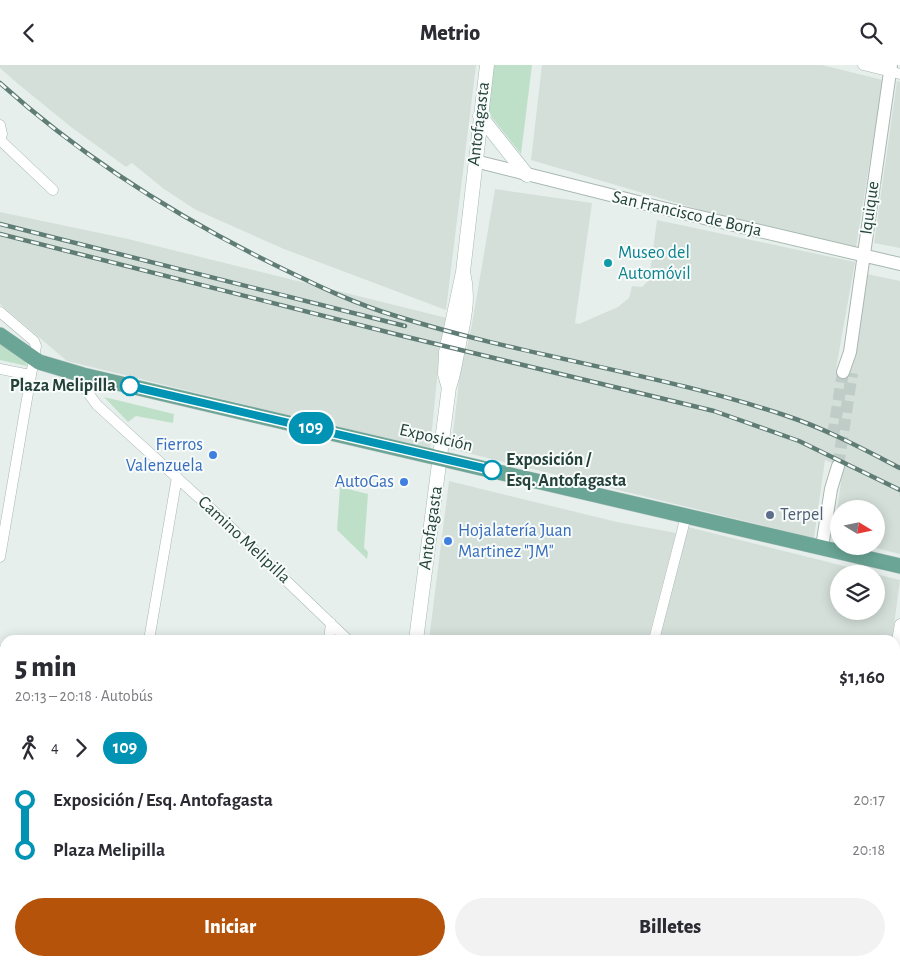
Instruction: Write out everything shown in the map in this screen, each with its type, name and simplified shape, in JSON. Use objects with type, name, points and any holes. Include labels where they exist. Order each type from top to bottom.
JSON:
[{"type":"main road","name":"Antofagasta","points":[[417,635],[449,387],[445,373],[446,352],[463,272],[487,65]]},
{"type":"main road","points":[[480,116],[527,175]]},
{"type":"main road","name":"Exposición","points":[[0,335],[33,359],[83,375],[900,566]]},
{"type":"street","points":[[863,65],[894,70]]},
{"type":"street","name":"Iquique","points":[[847,373],[894,70]]},
{"type":"street","points":[[0,125],[0,140],[53,190]]},
{"type":"street","name":"San Francisco de Borja","points":[[475,161],[900,264]]},
{"type":"street","points":[[0,312],[34,341],[36,347],[0,557]]},
{"type":"street","points":[[0,369],[30,375]]},
{"type":"street","name":"Camino Melipilla","points":[[83,375],[86,390],[98,405],[177,477],[343,635]]},
{"type":"street","points":[[822,547],[834,464]]},
{"type":"street","points":[[150,635],[177,477]]},
{"type":"street","points":[[0,488],[12,489]]},
{"type":"street","points":[[655,635],[686,516]]},
{"type":"street","points":[[329,635],[332,623]]},
{"type":"shaded area","points":[[0,65],[476,65],[446,310],[284,249],[196,210],[164,189],[132,163],[126,167],[71,127],[17,83],[0,68]]},
{"type":"shaded area","points":[[542,65],[822,65],[883,80],[856,247],[704,211],[531,160]]},
{"type":"shaded area","points":[[897,81],[900,82],[900,248],[874,243]]},
{"type":"shaded area","points":[[495,189],[592,203],[575,323],[579,324],[618,307],[629,298],[632,286],[642,287],[649,280],[657,220],[855,262],[836,369],[849,369],[867,274],[900,281],[900,554],[885,550],[885,500],[838,500],[843,468],[825,460],[814,538],[451,449],[462,357],[466,352]]},
{"type":"shaded area","points":[[0,212],[128,239],[447,318],[440,349],[430,450],[67,361],[0,304]]},
{"type":"shaded area","points":[[449,481],[617,522],[676,533],[649,635],[430,635]]},
{"type":"shaded area","points":[[688,527],[840,565],[830,565],[830,620],[885,620],[885,576],[900,580],[893,635],[660,635]]},
{"type":"green space","points":[[491,65],[532,65],[521,154],[486,110]]},
{"type":"green space","name":"Plaza Melipilla","points":[[0,343],[25,361],[27,366],[0,360]]},
{"type":"green space","points":[[104,397],[174,414],[173,423],[136,416],[128,422]]},
{"type":"green space","points":[[340,487],[368,494],[364,548],[368,552],[367,559],[337,530]]},
{"type":"tunnel","points":[[833,436],[843,372]]},
{"type":"tunnel","points":[[838,466],[852,373]]},
{"type":"railway","points":[[0,83],[64,136],[98,161],[167,206],[240,247],[336,294],[381,311],[445,330],[739,401],[816,427],[900,468]]},
{"type":"railway","points":[[0,224],[405,326]]},
{"type":"railway","points":[[0,234],[407,337],[714,411],[799,441],[900,490]]},
{"type":"bus line","name":"109","points":[[130,386],[492,470]]},
{"type":"place","name":"Museo del Automóvil","points":[[608,263]]},
{"type":"place","name":"Plaza Melipilla","points":[[130,386]]},
{"type":"place","name":"Fierros Valenzuela","points":[[213,455]]},
{"type":"place","name":"Exposición / Esq. Antofagasta","points":[[492,470]]},
{"type":"place","name":"AutoGas","points":[[404,482]]},
{"type":"place","name":"Terpel","points":[[770,515]]},
{"type":"place","name":"Hojalatería Juan Martinez \"JM\"","points":[[448,541]]}]
